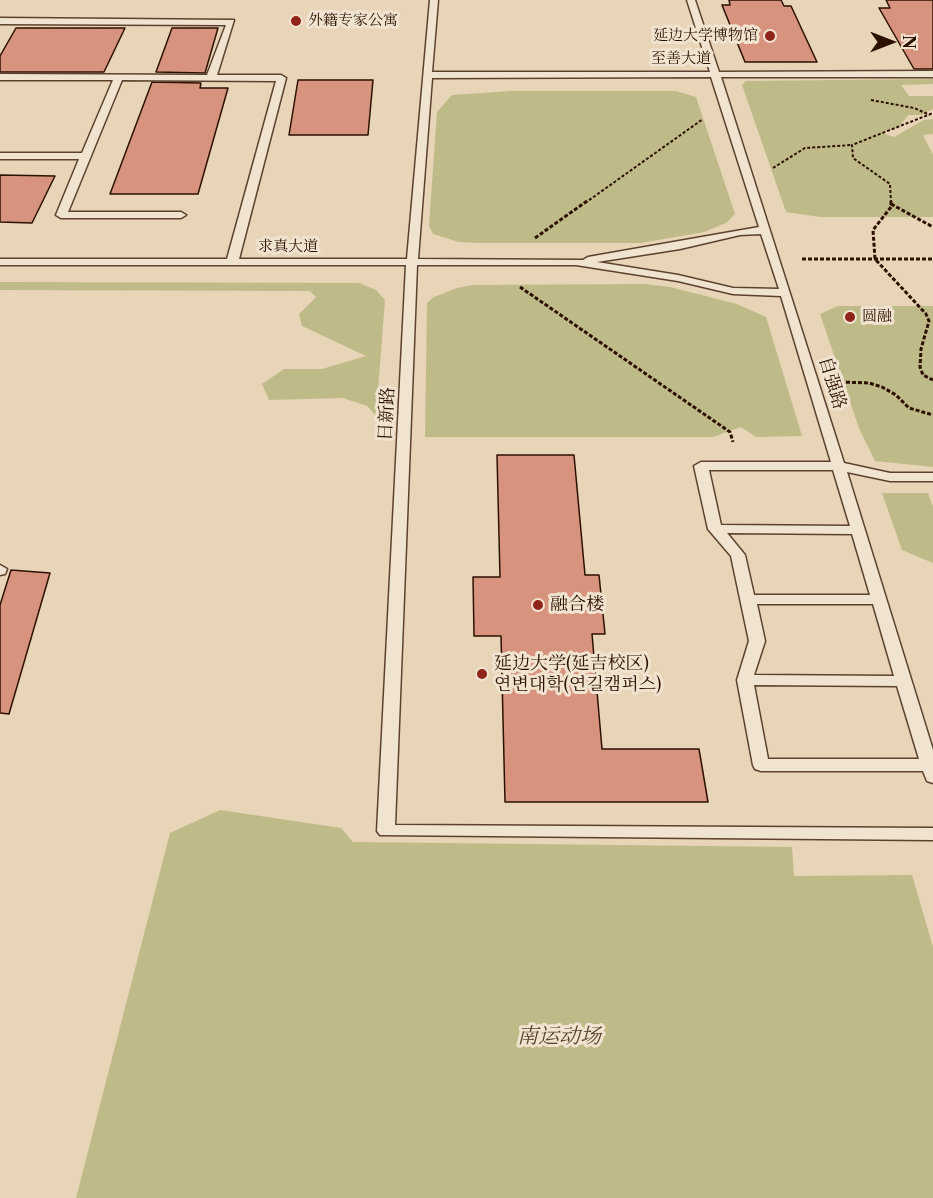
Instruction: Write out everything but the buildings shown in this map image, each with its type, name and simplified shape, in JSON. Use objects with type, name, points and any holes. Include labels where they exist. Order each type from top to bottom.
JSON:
[{"type":"lane","name":"日新路","points":[[434,0],[412,262],[386,831],[933,834]]},
{"type":"lane","name":"自强路","points":[[691,0],[723,105],[786,293],[931,771]]},
{"type":"lane","points":[[0,21],[231,22],[212,78]]},
{"type":"lane","name":"至善大道","points":[[429,75],[933,74]]},
{"type":"lane","points":[[0,77],[281,78],[232,262]]},
{"type":"lane","points":[[119,77],[61,215],[181,215]]},
{"type":"lane","points":[[0,156],[86,156]]},
{"type":"lane","points":[[576,262],[680,246],[740,232],[765,230]]},
{"type":"lane","name":"求真大道","points":[[0,262],[576,262]]},
{"type":"lane","points":[[576,262],[678,278],[733,291],[786,293]]},
{"type":"lane","points":[[931,771],[761,765],[746,680],[757,641],[738,555],[715,529],[700,466],[838,466],[890,477],[933,477]]},
{"type":"lane","points":[[715,529],[858,530]]},
{"type":"lane","points":[[748,599],[879,600]]},
{"type":"lane","points":[[746,680],[903,681]]},
{"type":"path","points":[[500,262],[723,105]]},
{"type":"path","points":[[765,169],[776,167],[805,148],[852,145],[933,113]]},
{"type":"path","points":[[852,145],[853,158],[890,184],[890,203],[873,230],[875,259],[926,314],[929,321],[921,349],[920,367],[923,375],[933,380]]},
{"type":"path","points":[[890,203],[933,227]]},
{"type":"path","points":[[774,259],[933,259]]},
{"type":"path","points":[[515,283],[730,432],[740,466]]},
{"type":"path","points":[[839,382],[869,383],[882,387],[896,395],[909,408],[933,415]]},
{"type":"green space","points":[[933,79],[933,84],[901,85],[909,96],[933,96],[933,109],[922,115],[908,115],[899,127],[882,133],[894,137],[924,120],[933,119],[933,134],[923,135],[933,155],[933,217],[820,217],[786,212],[742,85],[746,81]]},
{"type":"green space","points":[[511,91],[676,91],[696,97],[735,214],[726,223],[704,232],[641,243],[478,243],[459,242],[433,234],[429,226],[437,112],[452,95]]},
{"type":"green space","points":[[0,282],[359,283],[376,290],[385,300],[376,416],[367,406],[343,398],[269,400],[262,384],[284,369],[322,369],[366,356],[302,326],[299,314],[316,297],[310,291],[0,290]]},
{"type":"green space","points":[[645,284],[670,287],[737,304],[766,317],[802,436],[756,437],[741,427],[713,437],[425,437],[427,303],[434,297],[457,288],[473,285]]},
{"type":"green space","points":[[838,306],[933,306],[933,467],[875,461],[859,428],[820,314]]},
{"type":"green space","points":[[882,493],[928,493],[933,507],[933,563],[902,550]]},
{"type":"green space","name":"南运动场","points":[[220,810],[341,828],[353,842],[792,847],[794,876],[912,875],[933,947],[933,1198],[76,1198],[170,833]]},
{"type":"place","name":"外籍专家公寓","points":[[296,21]]},
{"type":"place","name":"延边大学博物馆","points":[[770,36]]},
{"type":"place","name":"圆融","points":[[850,317]]},
{"type":"place","name":"融合楼","points":[[538,605]]},
{"type":"place","name":"延边大学(延吉校区) 연변대학(연길캠퍼스)","points":[[482,674]]}]
